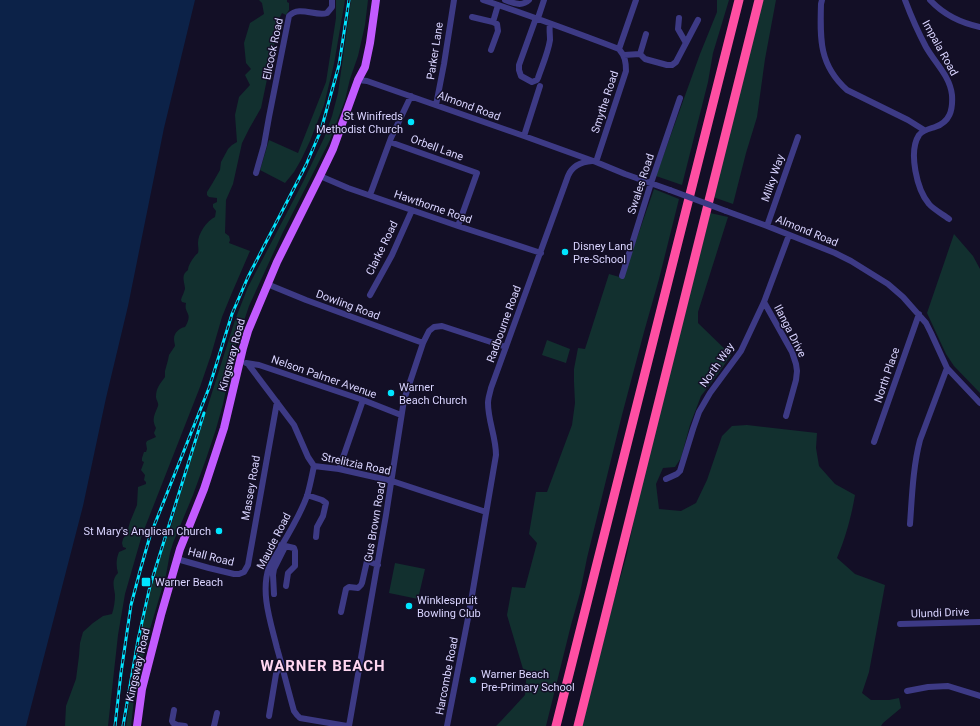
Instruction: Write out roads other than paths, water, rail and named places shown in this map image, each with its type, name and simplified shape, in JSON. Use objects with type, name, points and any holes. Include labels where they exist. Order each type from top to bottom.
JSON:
[{"type":"highway","points":[[556,726],[739,0]]},
{"type":"highway","points":[[578,726],[759,0]]},
{"type":"main road","name":"Kingsway Road","points":[[137,726],[143,682],[161,615],[180,549],[204,489],[244,363],[248,331],[267,284],[332,149],[358,80],[365,67],[376,0]]},
{"type":"street","name":"Ellcock Road","points":[[256,173],[265,142],[289,16],[298,11],[319,14],[327,13],[332,7],[332,0]]},
{"type":"street","name":"Parker Lane","points":[[436,105],[454,0]]},
{"type":"street","points":[[483,0],[537,18],[619,49],[624,55],[640,54],[645,59],[670,66],[676,62],[698,20]]},
{"type":"street","points":[[505,0],[521,4],[529,0]]},
{"type":"street","points":[[544,0],[520,62],[519,70],[521,76],[532,82],[538,78],[548,46],[550,38],[550,24]]},
{"type":"street","points":[[619,49],[636,0]]},
{"type":"street","points":[[822,0],[820,34],[827,64],[840,84],[847,90],[908,120],[924,130],[914,147],[914,158],[918,180],[922,193],[929,204],[949,219]]},
{"type":"street","name":"Impala Road","points":[[905,0],[927,48],[947,78],[952,95],[951,112],[947,119],[942,124],[924,130]]},
{"type":"street","points":[[930,0],[934,5],[951,17],[980,27]]},
{"type":"street","points":[[493,22],[498,5]]},
{"type":"street","points":[[472,17],[497,24],[498,31],[491,50]]},
{"type":"street","points":[[679,18],[678,29],[686,43]]},
{"type":"street","points":[[640,54],[646,34]]},
{"type":"street","name":"Smythe Road","points":[[594,162],[626,71],[624,55]]},
{"type":"street","name":"Almond Road","points":[[358,80],[367,81],[411,96],[571,153],[767,226],[851,261],[888,284],[919,314],[926,323],[947,368],[980,403]]},
{"type":"street","points":[[524,136],[540,86]]},
{"type":"street","points":[[370,195],[390,142],[411,96]]},
{"type":"street","name":"Swales Road","points":[[622,276],[651,183],[680,98]]},
{"type":"street","name":"Milky Way","points":[[767,226],[798,137]]},
{"type":"street","name":"Orbell Lane","points":[[390,142],[477,173],[458,226]]},
{"type":"street","points":[[570,172],[572,162],[571,153]]},
{"type":"street","points":[[570,172],[578,164],[594,162]]},
{"type":"street","name":"Radbourne Road","points":[[486,512],[496,454],[496,444],[489,412],[489,397],[570,172]]},
{"type":"street","name":"Hawthorne Road","points":[[320,176],[348,188],[458,226],[541,252]]},
{"type":"street","name":"Clarke Road","points":[[370,295],[392,255],[412,210]]},
{"type":"street","name":"North Way","points":[[666,479],[680,471],[694,424],[703,404],[717,382],[741,351],[764,302],[790,235]]},
{"type":"street","name":"Dowling Road","points":[[267,284],[306,300],[423,342]]},
{"type":"street","name":"Ilanga Drive","points":[[764,302],[792,352],[796,364],[796,380],[786,416]]},
{"type":"street","name":"North Place","points":[[874,442],[919,314]]},
{"type":"street","name":"Gus Brown Road","points":[[348,726],[378,565],[401,415],[404,400],[423,342],[429,331],[438,326],[447,327],[506,347]]},
{"type":"street","name":"Nelson Palmer Avenue","points":[[244,363],[259,365],[363,400],[401,415]]},
{"type":"street","name":"Strelitzia Road","points":[[244,363],[277,402],[294,425],[308,457],[314,466],[392,481],[486,512]]},
{"type":"street","points":[[910,524],[917,451],[947,368]]},
{"type":"street","points":[[338,470],[363,400]]},
{"type":"street","name":"Massey Road","points":[[239,574],[244,572],[248,565],[277,402]]},
{"type":"street","name":"Maude Road","points":[[314,466],[307,495],[283,546],[269,567],[265,583],[269,617],[296,715],[300,718],[348,726]]},
{"type":"street","points":[[307,495],[322,500],[326,503],[323,516],[317,527],[316,537]]},
{"type":"street","name":"Harcombe Road","points":[[448,726],[486,512]]},
{"type":"street","points":[[274,594],[274,569],[283,546],[294,548],[295,551],[295,566],[288,573],[286,586]]},
{"type":"street","name":"Hall Road","points":[[178,559],[209,568],[239,574]]},
{"type":"street","points":[[340,612],[346,589],[348,587],[358,588],[361,585],[367,561],[378,565]]},
{"type":"street","name":"Ulundi Drive","points":[[900,624],[980,622]]},
{"type":"street","points":[[269,716],[276,674],[281,662]]},
{"type":"street","points":[[906,691],[928,687],[948,686],[980,696]]},
{"type":"street","points":[[174,710],[173,723],[185,726]]},
{"type":"street","points":[[214,726],[216,713]]},
{"type":"water","points":[[0,0],[195,0],[164,128],[128,306],[106,398],[83,506],[26,726],[0,726]]},
{"type":"railway","points":[[115,726],[131,605],[150,536],[209,388],[232,314],[248,277],[306,165],[321,130],[339,65],[349,0]]},
{"type":"railway","points":[[123,726],[138,640],[150,586],[204,413]]},
{"type":"place","name":"St Winifreds Methodist Church","points":[[411,122]]},
{"type":"place","name":"Disney Land Pre-School","points":[[565,252]]},
{"type":"place","name":"Warner Beach Church","points":[[391,393]]},
{"type":"place","name":"St Mary's Anglican Church","points":[[219,531]]},
{"type":"place","name":"Warner Beach","points":[[146,582]]},
{"type":"place","name":"Winklespruit Bowling Club","points":[[409,606]]},
{"type":"place","name":"Warner Beach Pre-Primary School","points":[[473,680]]},
{"type":"district","name":"WARNER BEACH","points":[[323,666]]}]
